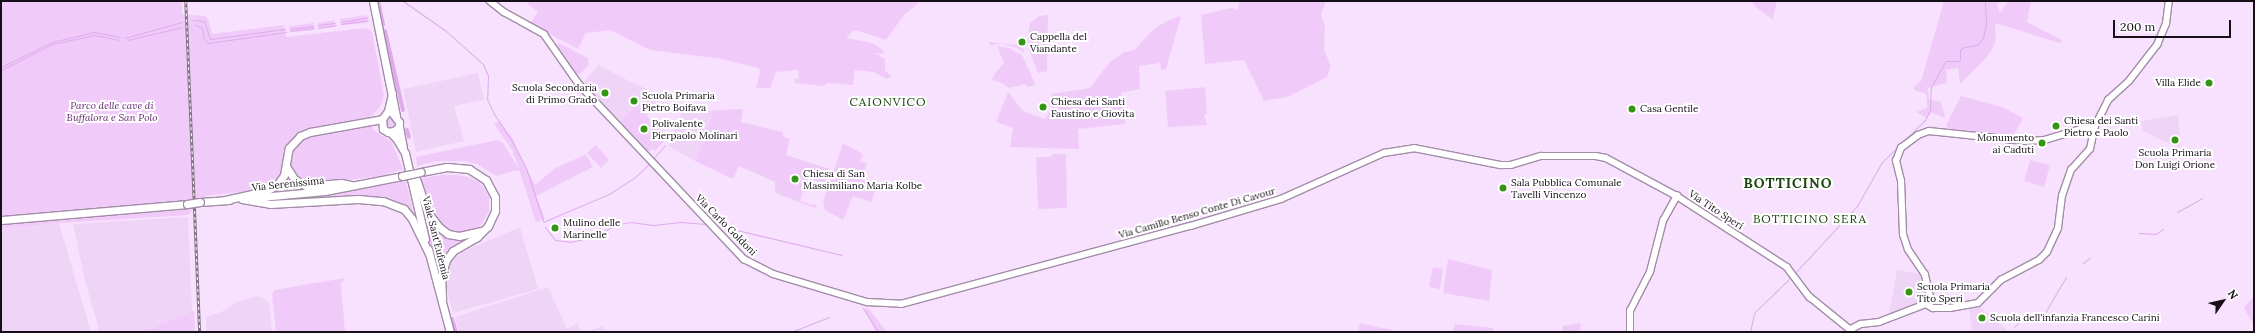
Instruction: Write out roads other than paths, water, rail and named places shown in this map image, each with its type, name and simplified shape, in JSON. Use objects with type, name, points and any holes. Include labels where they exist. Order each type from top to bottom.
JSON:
[{"type":"main road","points":[[364,124],[382,127],[390,132],[398,127],[399,122],[396,116],[374,1]]},
{"type":"main road","points":[[382,127],[392,93]]},
{"type":"main road","points":[[225,200],[273,188],[282,180],[289,148],[300,136],[310,132],[364,124],[390,114],[396,116]]},
{"type":"main road","name":"Viale Sant'Eufemia","points":[[398,127],[450,332]]},
{"type":"main road","name":"Viale Sant'Eufemia","points":[[390,132],[404,151]]},
{"type":"main road","points":[[404,151],[411,164],[428,213],[439,227],[448,234],[459,236],[485,229]]},
{"type":"main road","points":[[286,166],[294,179],[306,186],[341,183],[355,186]]},
{"type":"main road","name":"Via Serenissima","points":[[1,220],[242,199],[355,186],[421,172],[454,167],[469,169],[483,177],[492,188],[496,202],[494,215],[485,229],[477,237],[458,247],[449,255],[443,265],[441,277],[442,299]]},
{"type":"main road","points":[[242,199],[270,204],[358,199],[388,203],[404,209],[412,219],[429,254]]},
{"type":"street","name":"Via Carlo Goldoni","points":[[490,1],[508,15],[539,30],[544,34],[565,66],[584,89],[736,251],[748,261],[765,271],[867,302],[891,305],[901,304],[1037,267]]},
{"type":"street","points":[[1926,304],[1933,308],[1950,308],[1978,303],[2005,277],[2039,260],[2047,252],[2058,228],[2062,196],[2071,170],[2090,149],[2095,126],[2108,100],[2128,82],[2158,45],[2166,24],[2169,1]]},
{"type":"street","points":[[1853,331],[1864,324],[1879,322],[1926,304],[1930,296],[1925,273],[1908,250],[1903,235],[1901,181],[1896,161],[1901,148],[1920,134],[1933,130],[2024,140],[2045,140],[2095,126]]},
{"type":"street","name":"Via Camillo Benso Conte Di Cavour","points":[[1037,267],[1259,206],[1307,188],[1375,156],[1394,150],[1414,148],[1501,165],[1511,165],[1541,156],[1588,156],[1606,158],[1677,196]]},
{"type":"street","points":[[1630,332],[1630,311],[1650,272],[1663,221],[1677,196]]},
{"type":"street","name":"Via Tito Speri","points":[[1677,196],[1791,270],[1818,304],[1853,331]]},
{"type":"waterway","points":[[378,1],[383,24]]},
{"type":"waterway","points":[[403,1],[446,31],[483,64],[488,76],[487,99],[494,114],[512,141],[526,168],[543,220]]},
{"type":"waterway","points":[[1794,274],[1857,206],[1882,162],[1925,120],[1930,110],[1931,87],[1946,61],[1958,61],[1960,59],[1960,50],[1964,47],[1977,45],[1983,38],[1986,22],[1985,1]]},
{"type":"waterway","points":[[341,22],[368,17]]},
{"type":"waterway","points":[[193,20],[204,21],[210,39],[285,29]]},
{"type":"waterway","points":[[341,24],[368,20]]},
{"type":"waterway","points":[[125,38],[182,22]]},
{"type":"waterway","points":[[318,25],[335,23]]},
{"type":"waterway","points":[[195,25],[202,28],[204,39],[208,43],[286,32]]},
{"type":"waterway","points":[[318,28],[336,25]]},
{"type":"waterway","points":[[290,29],[314,26]]},
{"type":"waterway","points":[[127,40],[183,27]]},
{"type":"waterway","points":[[290,31],[314,28]]},
{"type":"waterway","points":[[385,31],[403,110]]},
{"type":"waterway","points":[[1,67],[52,42],[94,32],[120,37]]},
{"type":"waterway","points":[[1,70],[52,44],[94,35],[119,40]]},
{"type":"waterway","points":[[407,130],[409,137]]},
{"type":"waterway","points":[[654,158],[665,145]]},
{"type":"waterway","points":[[543,222],[609,194],[634,178],[649,164]]},
{"type":"waterway","points":[[2177,212],[2202,198]]},
{"type":"waterway","points":[[545,227],[555,240],[571,242],[591,237],[619,224],[631,222],[653,225],[681,222],[705,224]]},
{"type":"waterway","points":[[427,224],[437,260]]},
{"type":"waterway","points":[[720,226],[842,255]]},
{"type":"waterway","points":[[2139,233],[2156,234],[2163,229]]},
{"type":"waterway","points":[[2083,263],[2090,258]]},
{"type":"waterway","points":[[1750,332],[1754,313],[1792,276]]},
{"type":"waterway","points":[[2014,327],[2025,317],[2043,316],[2066,277]]},
{"type":"waterway","points":[[863,308],[878,332]]},
{"type":"waterway","points":[[791,332],[829,317]]},
{"type":"waterway","points":[[452,319],[456,332]]},
{"type":"railway","points":[[186,1],[200,332]]},
{"type":"place","name":"Cappella del Viandante","points":[[1022,42]]},
{"type":"place","name":"Villa Elide","points":[[2209,83]]},
{"type":"place","name":"Scuola Secondaria di Primo Grado","points":[[605,93]]},
{"type":"place","name":"Scuola Primaria Pietro Boifava","points":[[634,101]]},
{"type":"place","name":"Chiesa dei Santi Faustino e Giovita","points":[[1043,107]]},
{"type":"place","name":"Casa Gentile","points":[[1632,109]]},
{"type":"place","name":"Chiesa dei Santi Pietro e Paolo","points":[[2056,126]]},
{"type":"place","name":"Polivalente Pierpaolo Molinari","points":[[644,129]]},
{"type":"place","name":"Scuola Primaria Don Luigi Orione","points":[[2175,140]]},
{"type":"place","name":"Monumento ai Caduti","points":[[2042,143]]},
{"type":"place","name":"Chiesa di San Massimiliano Maria Kolbe","points":[[795,179]]},
{"type":"place","name":"Sala Pubblica Comunale Tavelli Vincenzo","points":[[1503,188]]},
{"type":"place","name":"Mulino delle Marinelle","points":[[555,228]]},
{"type":"place","name":"Scuola Primaria Tito Speri","points":[[1909,292]]},
{"type":"place","name":"Scuola dell'infanzia Francesco Carini","points":[[1982,318]]},
{"type":"district","name":"CAIONVICO","points":[[888,102]]},
{"type":"district","name":"BOTTICINO","points":[[1788,183]]},
{"type":"district","name":"BOTTICINO SERA","points":[[1810,219]]},
{"type":"park label","name":"Parco delle cave di Buffalora e San Polo","points":[[112,110]]}]
